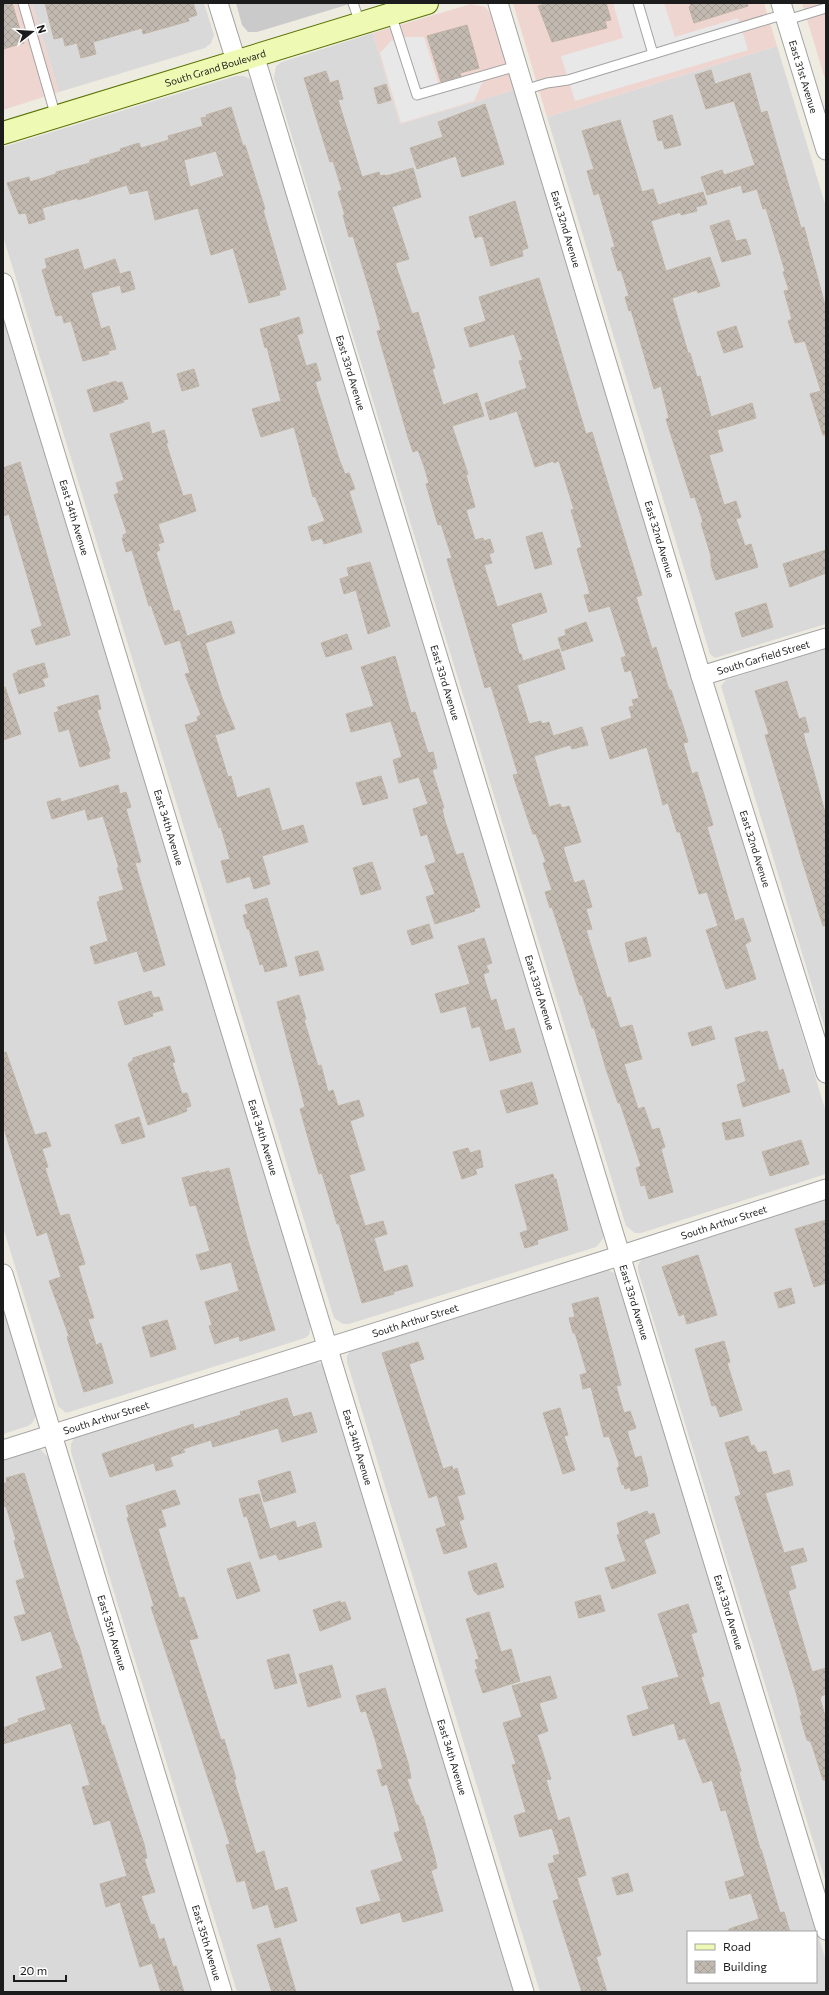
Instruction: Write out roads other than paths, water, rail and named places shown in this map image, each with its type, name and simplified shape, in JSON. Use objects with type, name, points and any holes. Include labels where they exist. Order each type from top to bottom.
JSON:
[{"type":"main road","name":"South Grand Boulevard","points":[[3,133],[245,58],[356,13],[409,7]]},
{"type":"street","name":"East 33rd Avenue","points":[[218,3],[245,58],[619,1256],[826,1930]]},
{"type":"street","name":"East 32nd Avenue","points":[[498,3],[701,676],[826,1073]]},
{"type":"street","name":"East 31st Avenue","points":[[784,12],[826,150]]},
{"type":"street","name":"East 34th Avenue","points":[[3,283],[524,1992]]},
{"type":"street","name":"South Garfield Street","points":[[701,676],[826,638]]},
{"type":"street","name":"South Arthur Street","points":[[3,1450],[327,1349],[826,1189]]},
{"type":"street","name":"East 35th Avenue","points":[[3,1274],[222,1992]]},
{"type":"lane","points":[[23,3],[56,116]]},
{"type":"lane","points":[[638,3],[653,54]]},
{"type":"lane","points":[[409,7],[417,95],[517,66]]},
{"type":"lane","points":[[524,90],[547,83],[568,80],[784,12],[826,8]]}]
